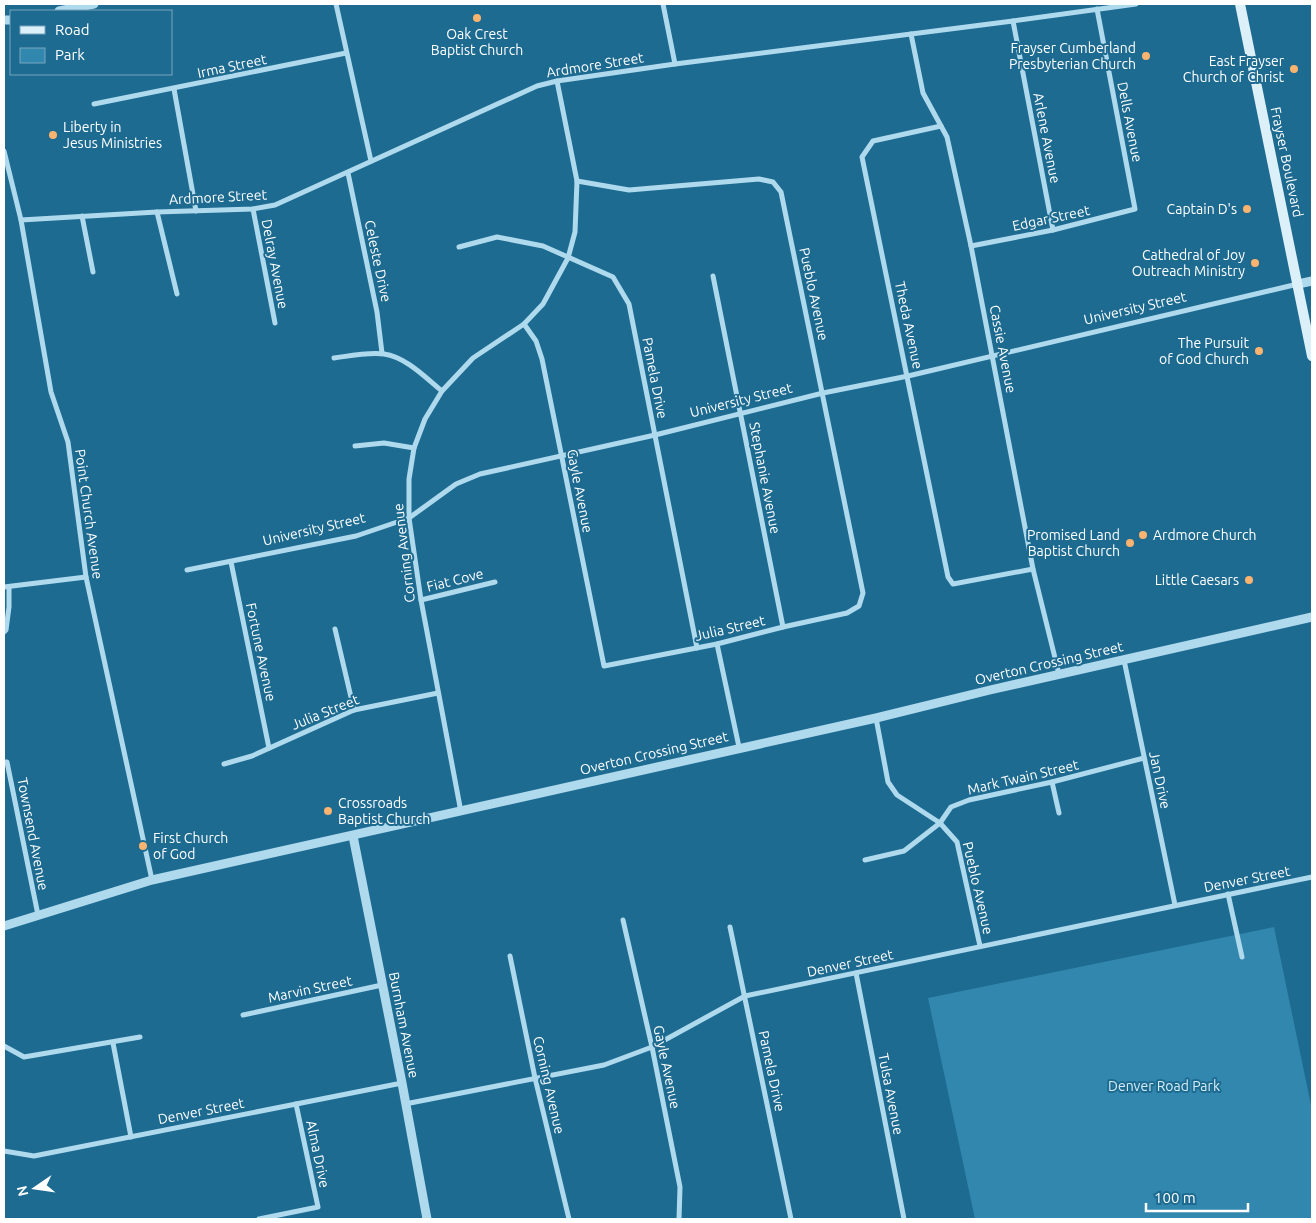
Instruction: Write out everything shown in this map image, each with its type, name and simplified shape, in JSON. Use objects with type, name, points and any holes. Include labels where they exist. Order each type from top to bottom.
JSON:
[{"type":"main road","name":"Frayser Boulevard","points":[[1240,4],[1312,356]]},
{"type":"street","points":[[63,10],[88,4]]},
{"type":"street","points":[[336,4],[371,161]]},
{"type":"street","points":[[663,4],[675,64]]},
{"type":"street","name":"Ardmore Street","points":[[21,220],[157,212],[253,209],[276,205],[537,86],[557,81],[1136,4]]},
{"type":"street","name":"Dells Avenue","points":[[1097,9],[1135,210]]},
{"type":"street","name":"Arlene Avenue","points":[[1013,21],[1052,230]]},
{"type":"street","name":"Cassie Avenue","points":[[911,34],[923,93],[947,137],[971,246],[1032,569],[1058,674]]},
{"type":"street","name":"Irma Street","points":[[94,104],[346,54]]},
{"type":"street","name":"Corning Avenue","points":[[461,812],[421,600],[408,518],[409,479],[414,448],[425,419],[442,391],[473,358],[524,324],[544,304],[568,258],[575,232],[577,181],[557,81]]},
{"type":"street","points":[[174,89],[196,211]]},
{"type":"street","name":"Theda Avenue","points":[[941,126],[873,141],[862,156],[948,576],[953,584],[1032,569]]},
{"type":"street","name":"Point Church Avenue","points":[[4,151],[21,220],[51,392],[68,442],[86,577],[152,880]]},
{"type":"street","name":"Celeste Drive","points":[[348,173],[377,312],[382,353]]},
{"type":"street","name":"Pueblo Avenue","points":[[577,181],[629,190],[759,179],[773,182],[781,192],[863,593],[859,606]]},
{"type":"street","name":"Delray Avenue","points":[[253,209],[275,323]]},
{"type":"street","name":"Edgar Street","points":[[971,246],[1052,230],[1135,210]]},
{"type":"street","points":[[157,212],[177,294]]},
{"type":"street","points":[[82,216],[93,272]]},
{"type":"street","name":"Pamela Drive","points":[[459,247],[497,237],[543,246],[613,277],[629,304],[697,648]]},
{"type":"street","name":"Stephanie Avenue","points":[[713,276],[783,627]]},
{"type":"street","name":"University Street","points":[[187,570],[356,536],[408,518],[456,484],[480,474],[655,435],[823,394],[908,376],[1312,281]]},
{"type":"street","name":"Gayle Avenue","points":[[524,324],[536,341],[542,359],[604,666]]},
{"type":"street","points":[[334,358],[382,353],[391,355],[409,365],[442,391]]},
{"type":"street","points":[[355,446],[384,443],[414,448]]},
{"type":"street","name":"Fortune Avenue","points":[[231,562],[269,748]]},
{"type":"street","points":[[4,632],[6,630],[9,607],[7,588],[86,577]]},
{"type":"street","name":"Fiat Cove","points":[[421,600],[495,582]]},
{"type":"street","name":"Julia Street","points":[[604,666],[718,644],[848,613],[859,606]]},
{"type":"street","name":"Overton Crossing Street","points":[[4,926],[152,880],[461,812],[739,747],[876,718],[1058,674],[1312,617]]},
{"type":"street","points":[[334,628],[354,710]]},
{"type":"street","points":[[718,644],[739,747]]},
{"type":"street","name":"Jan Drive","points":[[1124,660],[1176,905]]},
{"type":"street","name":"Julia Street","points":[[224,764],[269,748],[354,710],[438,693]]},
{"type":"street","name":"Pueblo Avenue","points":[[876,718],[888,782],[897,796],[940,823],[958,842],[980,946]]},
{"type":"street","name":"Mark Twain Street","points":[[865,860],[904,851],[940,823],[952,807],[969,800],[1052,782],[1144,758]]},
{"type":"street","name":"Townsend Avenue","points":[[4,762],[7,762],[38,915]]},
{"type":"street","points":[[1052,782],[1059,812]]},
{"type":"street","name":"Burnham Avenue","points":[[353,836],[427,1219]]},
{"type":"street","name":"Denver Street","points":[[405,1104],[604,1065],[652,1047],[745,996],[1312,877]]},
{"type":"street","points":[[1228,894],[1242,957]]},
{"type":"street","name":"Gayle Avenue","points":[[623,920],[652,1047],[680,1187],[679,1219]]},
{"type":"street","name":"Pamela Drive","points":[[730,927],[791,1219]]},
{"type":"street","name":"Corning Avenue","points":[[510,956],[535,1078],[569,1219]]},
{"type":"street","name":"Tulsa Avenue","points":[[856,973],[904,1219]]},
{"type":"street","name":"Marvin Street","points":[[243,1015],[382,985]]},
{"type":"street","points":[[4,1046],[24,1057],[140,1037]]},
{"type":"street","points":[[113,1043],[131,1136]]},
{"type":"street","name":"Denver Street","points":[[4,1151],[34,1156],[402,1083]]},
{"type":"street","name":"Alma Drive","points":[[259,1219],[318,1208],[296,1104]]},
{"type":"green space","name":"Denver Road Park","points":[[1274,927],[1312,1110],[1312,1219],[975,1219],[928,998]]},
{"type":"place","name":"Oak Crest Baptist Church","points":[[477,18]]},
{"type":"place","name":"Frayser Cumberland Presbyterian Church","points":[[1146,56]]},
{"type":"place","name":"East Frayser Church of Christ","points":[[1294,69]]},
{"type":"place","name":"Liberty in Jesus Ministries","points":[[53,135]]},
{"type":"place","name":"Captain D's","points":[[1247,209]]},
{"type":"place","name":"Cathedral of Joy Outreach Ministry","points":[[1255,263]]},
{"type":"place","name":"The Pursuit of God Church","points":[[1259,351]]},
{"type":"place","name":"Ardmore Church","points":[[1143,535]]},
{"type":"place","name":"Promised Land Baptist Church","points":[[1130,543]]},
{"type":"place","name":"Little Caesars","points":[[1249,580]]},
{"type":"place","name":"Crossroads Baptist Church","points":[[328,811]]},
{"type":"place","name":"First Church of God","points":[[143,846]]}]
